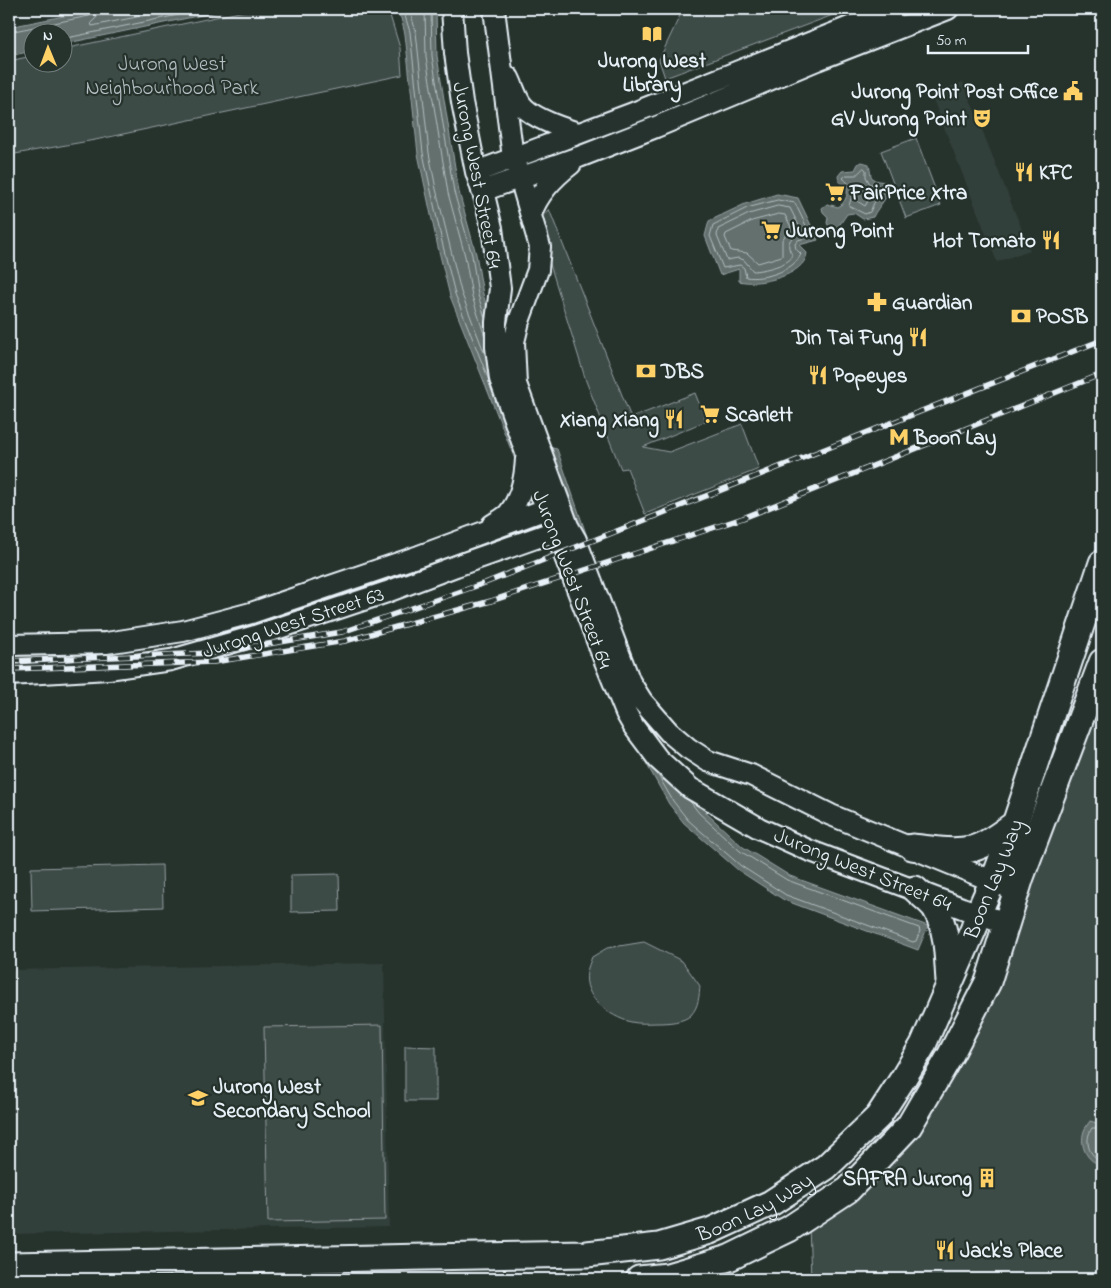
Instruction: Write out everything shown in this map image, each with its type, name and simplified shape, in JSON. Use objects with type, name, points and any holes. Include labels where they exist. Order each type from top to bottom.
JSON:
[{"type":"main road","name":"Boon Lay Way","points":[[9,1265],[587,1254],[659,1246],[710,1231],[771,1203],[826,1166],[878,1117],[923,1045],[974,928],[1015,824],[1102,563]]},
{"type":"main road","name":"Boon Lay Way","points":[[639,1279],[668,1276],[729,1258],[790,1229],[848,1190],[909,1126],[951,1054],[988,982],[1016,892],[1038,830],[1102,662]]},
{"type":"main road","points":[[912,847],[951,851],[972,849],[1015,824]]},
{"type":"main road","points":[[915,889],[934,907],[942,925],[946,939],[950,983]]},
{"type":"street","name":"Jurong West Street 64","points":[[452,9],[455,53],[476,172],[492,228],[500,288],[496,322],[496,347],[500,379],[526,455],[554,506]]},
{"type":"street","name":"Jurong West Street 64","points":[[494,9],[514,156],[540,247],[538,270],[519,321],[514,342],[516,384],[561,528],[626,713],[658,759],[690,788],[759,828],[808,850],[1006,923]]},
{"type":"street","points":[[476,172],[514,156],[633,113],[895,9]]},
{"type":"street","points":[[482,191],[579,157],[656,127],[817,60],[948,9]]},
{"type":"street","points":[[500,60],[521,104],[556,126],[578,133]]},
{"type":"street","points":[[531,214],[535,203],[558,174],[579,157]]},
{"type":"street","points":[[478,535],[508,514],[515,503],[525,478],[526,455]]},
{"type":"street","name":"Jurong West Street 63","points":[[9,645],[106,643],[183,631],[251,613],[478,535],[554,506]]},
{"type":"street","name":"Jurong West Street 64","points":[[561,528],[576,540],[630,682],[642,701],[669,732],[688,748],[708,761],[751,775],[831,815],[912,847],[1016,892]]},
{"type":"street","name":"Jurong West Street 63","points":[[9,675],[108,670],[171,660],[255,636],[387,592],[561,528]]},
{"type":"shaded area","points":[[963,82],[1030,250],[997,262],[931,94]]},
{"type":"shaded area","name":"Jurong West Secondary School","points":[[384,963],[389,1227],[9,1234],[9,970]]},
{"type":"green space","name":"Jurong West Neighbourhood Park","points":[[254,9],[388,9],[400,48],[402,75],[95,140],[9,155],[9,61],[22,58],[22,72],[72,72],[72,47]]},
{"type":"green space","points":[[683,9],[849,9],[665,78],[659,60]]},
{"type":"green space","points":[[916,138],[941,205],[906,218],[881,151]]},
{"type":"green space","points":[[549,209],[631,418],[695,393],[706,421],[643,447],[669,452],[742,424],[759,469],[645,514],[627,468],[621,469],[586,381],[537,222]]},
{"type":"green space","points":[[1102,677],[1102,1279],[811,1279],[809,1225],[855,1195],[993,987],[1032,883]]},
{"type":"green space","points":[[162,865],[163,907],[32,911],[31,868]]},
{"type":"green space","points":[[339,874],[340,911],[291,912],[291,875]]},
{"type":"green space","points":[[644,942],[682,961],[700,986],[697,1005],[694,1012],[688,1017],[680,1021],[666,1023],[631,1022],[607,1011],[593,997],[587,981],[587,970],[592,957],[607,948]]},
{"type":"green space","points":[[382,1025],[385,1220],[268,1222],[264,1027]]},
{"type":"green space","points":[[405,1046],[436,1047],[436,1101],[405,1101]]},
{"type":"water","points":[[99,9],[231,9],[72,42],[72,22],[34,22]]},
{"type":"water","points":[[394,9],[436,9],[437,56],[459,192],[493,328],[543,446],[557,449],[659,747],[680,781],[703,810],[743,847],[790,876],[928,926],[918,950],[784,900],[738,870],[684,823],[669,804],[641,754],[576,593],[514,457],[450,296],[418,154],[405,34],[401,18]]},
{"type":"water","points":[[22,24],[22,53],[9,56],[9,27]]},
{"type":"water","points":[[862,162],[869,164],[871,176],[874,180],[889,183],[889,191],[873,217],[863,219],[854,213],[847,214],[836,230],[831,231],[827,223],[828,217],[822,208],[827,204],[838,207],[844,201],[847,188],[839,182],[838,176],[842,171],[855,170],[858,164]]},
{"type":"water","points":[[777,194],[798,198],[818,240],[799,245],[807,253],[804,261],[798,268],[779,278],[757,282],[739,281],[739,269],[720,275],[705,236],[709,221],[745,204]]},
{"type":"water","points":[[1090,1121],[1102,1123],[1102,1165],[1092,1161],[1084,1148],[1084,1131]]},
{"type":"railway","points":[[9,661],[212,653],[342,632],[485,583],[1102,340]]},
{"type":"railway","points":[[9,669],[214,662],[345,641],[491,601],[743,518],[1102,374]]},
{"type":"place","name":"Jurong West Library","points":[[652,34]]},
{"type":"place","name":"Jurong Point Post Office","points":[[1073,91]]},
{"type":"place","name":"GV Jurong Point","points":[[982,118]]},
{"type":"place","name":"KFC","points":[[1024,172]]},
{"type":"place","name":"FairPrice Xtra","points":[[835,192]]},
{"type":"place","name":"Jurong Point","points":[[771,230]]},
{"type":"place","name":"Hot Tomato","points":[[1051,240]]},
{"type":"place","name":"Guardian","points":[[877,302]]},
{"type":"place","name":"POSB","points":[[1021,316]]},
{"type":"place","name":"Din Tai Fung","points":[[918,337]]},
{"type":"place","name":"DBS","points":[[646,371]]},
{"type":"place","name":"Popeyes","points":[[818,375]]},
{"type":"place","name":"Scarlett","points":[[710,414]]},
{"type":"place","name":"Xiang Xiang","points":[[674,419]]},
{"type":"place","name":"Boon Lay","points":[[899,437]]},
{"type":"place","name":"Jurong West Secondary School","points":[[198,1098]]},
{"type":"place","name":"SAFRA Jurong","points":[[987,1178]]},
{"type":"place","name":"Jack's Place","points":[[945,1250]]}]
